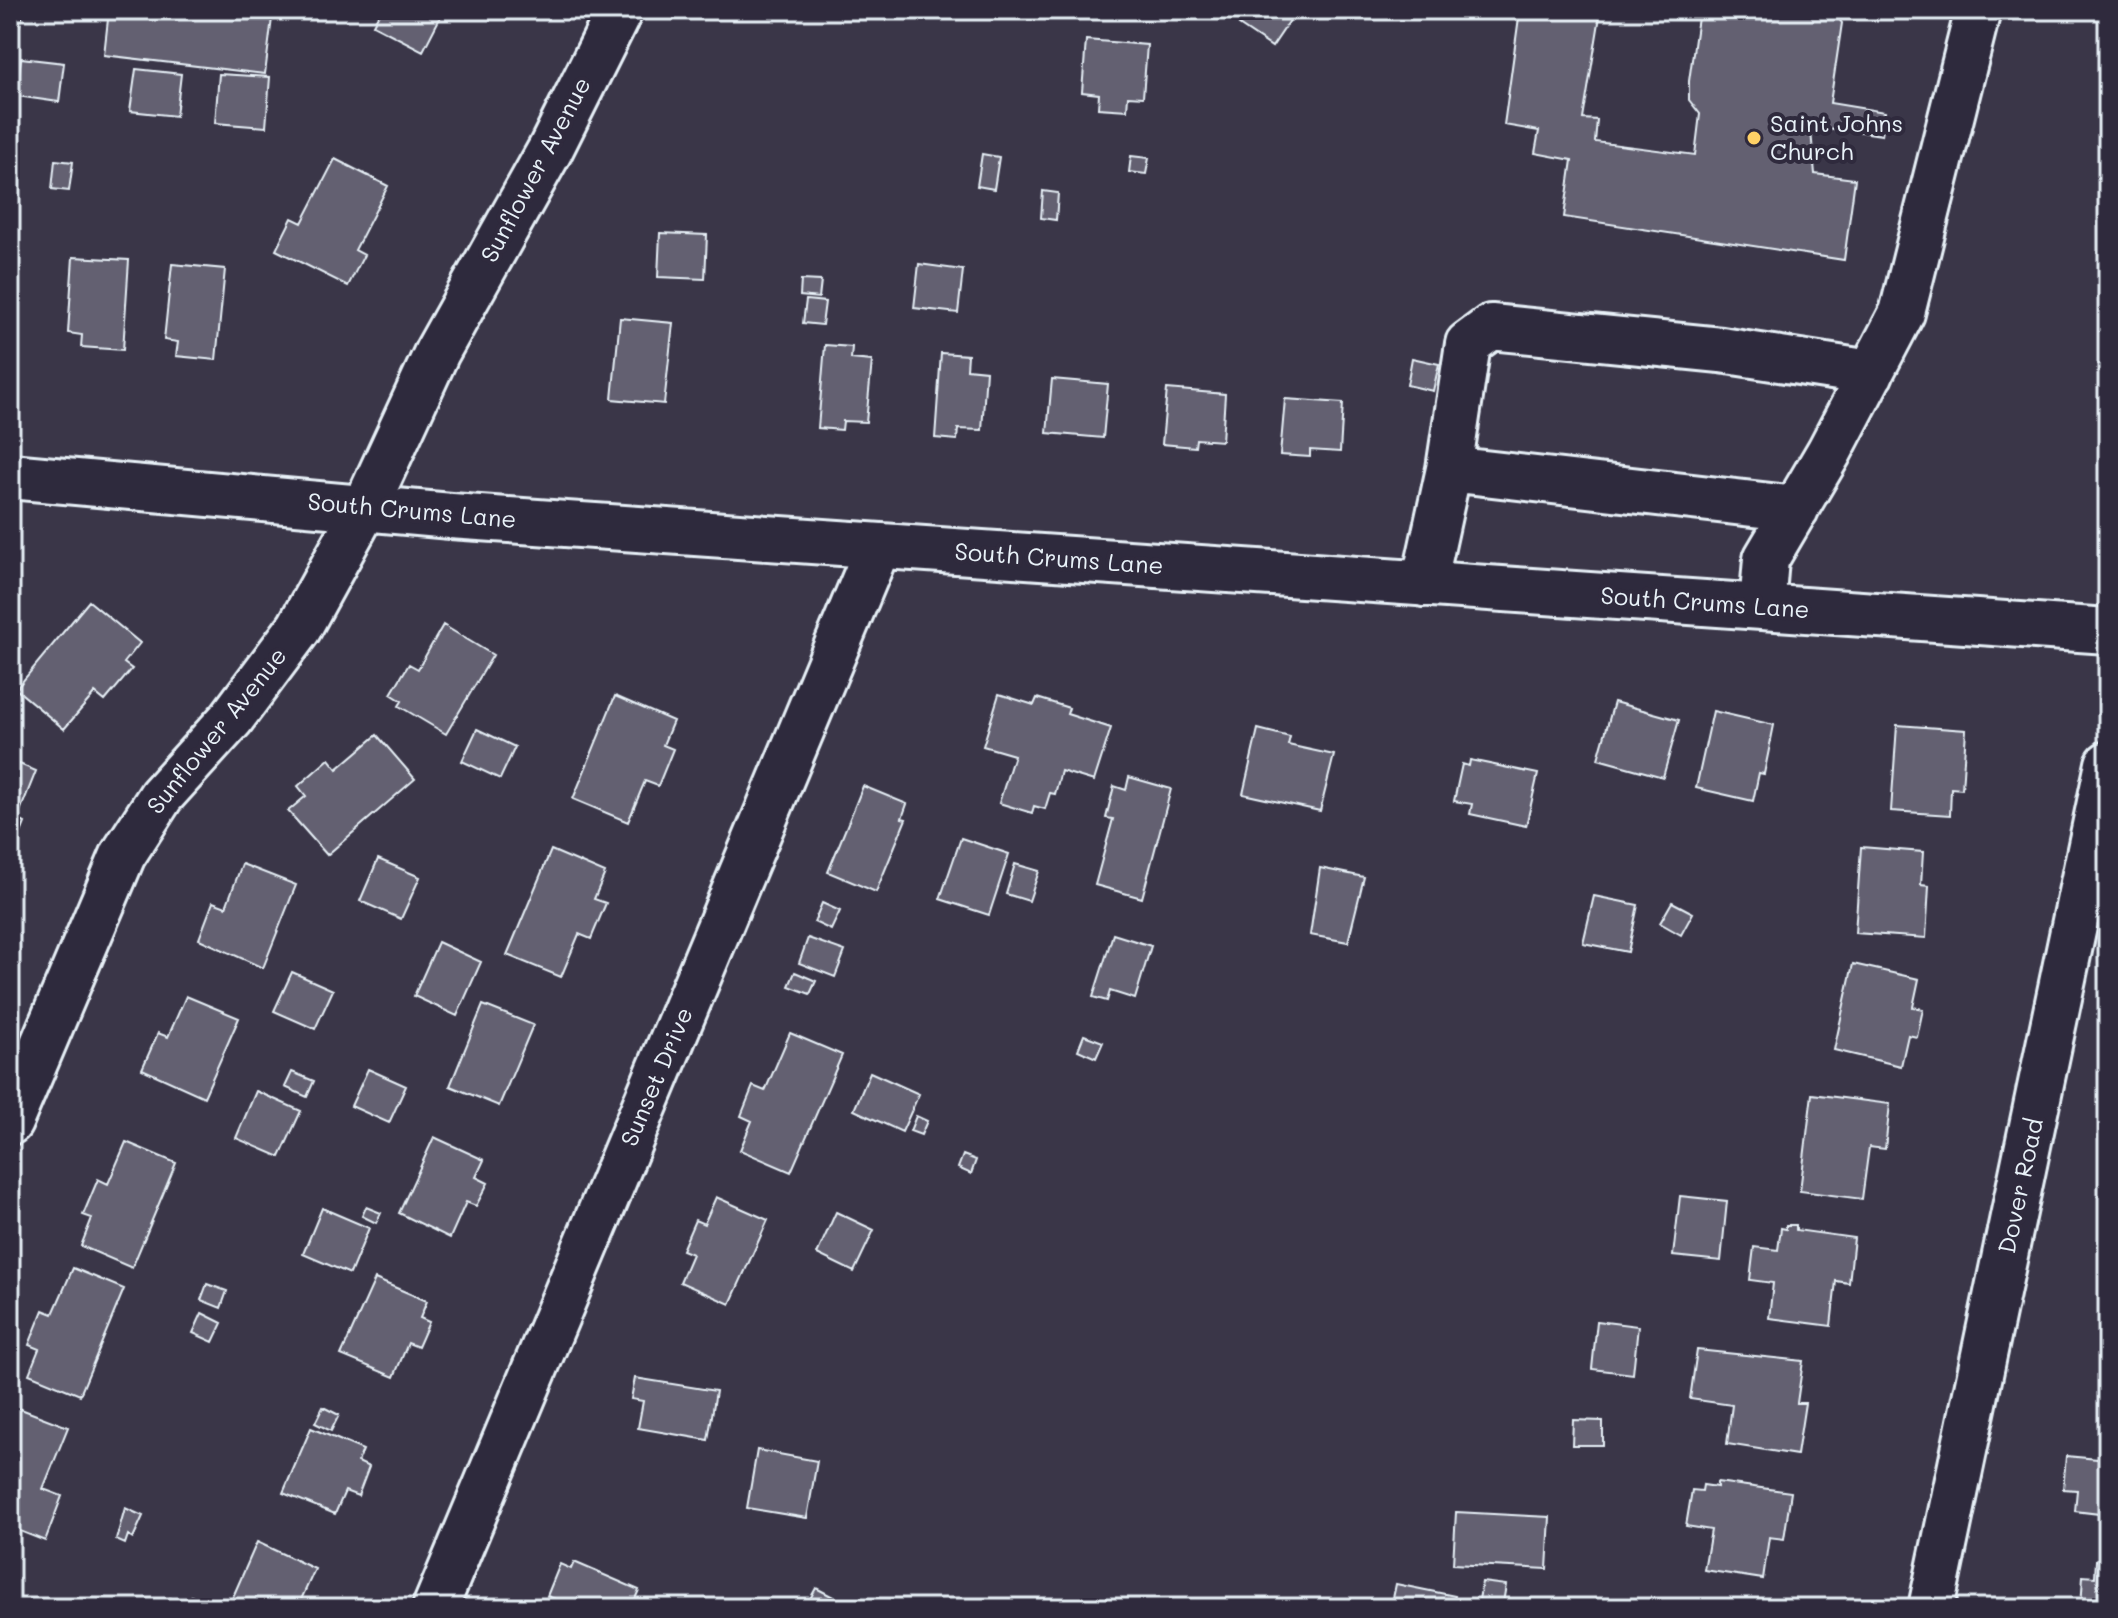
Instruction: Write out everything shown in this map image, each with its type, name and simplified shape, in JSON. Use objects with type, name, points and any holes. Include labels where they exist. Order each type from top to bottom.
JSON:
[{"type":"street","name":"Sunflower Avenue","points":[[10,1122],[123,855],[161,796],[231,719],[299,628],[365,508],[437,352],[550,150],[620,10]]},
{"type":"street","points":[[1762,607],[1766,559],[1902,313],[1978,10]]},
{"type":"street","points":[[1424,584],[1449,469],[1468,344],[1491,327],[1721,350],[1871,373]]},
{"type":"street","points":[[1449,469],[1796,509]]},
{"type":"street","name":"South Crums Lane","points":[[10,476],[365,508],[878,547],[2108,631]]},
{"type":"street","name":"Sunset Drive","points":[[435,1608],[878,547]]},
{"type":"street","name":"Dover Road","points":[[1931,1608],[2108,764]]},
{"type":"building","points":[[10,10],[24,10],[15,42],[10,41]]},
{"type":"building","points":[[93,10],[273,10],[265,74],[104,55],[108,19],[92,17]]},
{"type":"building","points":[[381,10],[444,10],[423,51],[373,25]]},
{"type":"building","points":[[1249,10],[1297,10],[1272,47],[1239,25]]},
{"type":"building","name":"Saint Johns Church","points":[[1520,10],[1601,10],[1583,119],[1597,120],[1595,142],[1695,155],[1700,114],[1689,100],[1689,81],[1699,10],[1832,10],[1842,23],[1830,103],[1885,112],[1882,135],[1842,129],[1811,131],[1815,174],[1855,179],[1844,260],[1564,217],[1572,160],[1535,153],[1539,131],[1504,125]]},
{"type":"building","points":[[1086,40],[1147,45],[1143,97],[1128,96],[1127,110],[1098,108],[1099,94],[1082,92]]},
{"type":"building","points":[[21,58],[64,63],[59,102],[16,96]]},
{"type":"building","points":[[136,69],[181,74],[176,116],[130,111]]},
{"type":"building","points":[[219,74],[270,77],[266,127],[215,123]]},
{"type":"building","points":[[982,154],[999,157],[994,189],[977,186]]},
{"type":"building","points":[[1131,156],[1149,158],[1146,174],[1129,172]]},
{"type":"building","points":[[335,159],[388,186],[355,250],[364,255],[348,286],[276,250],[292,218],[302,223]]},
{"type":"building","points":[[55,160],[73,162],[69,191],[52,189]]},
{"type":"building","points":[[1043,191],[1058,193],[1056,220],[1041,218]]},
{"type":"building","points":[[660,233],[707,235],[705,279],[658,277]]},
{"type":"building","points":[[73,257],[129,260],[123,350],[81,347],[82,335],[68,333]]},
{"type":"building","points":[[172,264],[225,269],[216,360],[176,356],[178,342],[164,340]]},
{"type":"building","points":[[919,264],[963,270],[958,313],[914,308]]},
{"type":"building","points":[[801,280],[821,281],[819,298],[800,296]]},
{"type":"building","points":[[806,300],[825,302],[822,325],[803,323]]},
{"type":"building","points":[[620,318],[673,323],[664,404],[612,399]]},
{"type":"building","points":[[825,345],[852,347],[851,359],[872,361],[866,422],[843,421],[842,430],[818,428]]},
{"type":"building","points":[[941,353],[968,355],[967,369],[986,371],[982,430],[958,429],[957,440],[935,438]]},
{"type":"building","points":[[1412,358],[1439,364],[1433,391],[1407,385]]},
{"type":"building","points":[[1052,379],[1108,384],[1103,438],[1047,433]]},
{"type":"building","points":[[1167,389],[1225,394],[1222,441],[1196,439],[1195,447],[1162,444]]},
{"type":"building","points":[[1285,399],[1343,403],[1340,452],[1310,450],[1310,457],[1280,455]]},
{"type":"building","points":[[89,601],[140,643],[124,663],[132,669],[105,701],[95,693],[64,729],[16,689]]},
{"type":"building","points":[[443,625],[493,655],[446,734],[399,706],[402,701],[391,694],[409,664],[418,669]]},
{"type":"building","points":[[999,694],[1034,705],[1037,698],[1069,708],[1067,714],[1111,728],[1094,781],[1061,771],[1055,794],[1050,793],[1045,809],[1034,806],[1032,813],[999,803],[1014,755],[983,746]]},
{"type":"building","points":[[615,696],[673,721],[663,745],[673,749],[658,786],[645,781],[628,822],[573,799]]},
{"type":"building","points":[[1614,702],[1679,720],[1663,777],[1598,759]]},
{"type":"building","points":[[1713,711],[1774,725],[1764,774],[1759,773],[1753,801],[1696,788]]},
{"type":"building","points":[[1897,725],[1966,730],[1962,789],[1951,788],[1950,815],[1891,811]]},
{"type":"building","points":[[477,729],[515,747],[500,779],[462,761]]},
{"type":"building","points":[[1258,729],[1290,737],[1288,745],[1334,755],[1320,811],[1243,794]]},
{"type":"building","points":[[377,735],[415,779],[327,855],[288,811],[306,796],[298,786],[329,759],[337,769]]},
{"type":"building","points":[[10,760],[36,771],[17,819],[25,823],[11,859]]},
{"type":"building","points":[[1470,760],[1538,774],[1526,826],[1470,814],[1472,804],[1454,801],[1462,764],[1469,766]]},
{"type":"building","points":[[1129,777],[1171,789],[1142,898],[1095,885],[1113,819],[1106,818],[1114,786],[1126,790]]},
{"type":"building","points":[[863,786],[907,804],[902,818],[906,819],[876,892],[828,872]]},
{"type":"building","points":[[961,838],[1009,854],[989,915],[940,899]]},
{"type":"building","points":[[1861,847],[1923,852],[1921,885],[1929,886],[1926,938],[1855,933]]},
{"type":"building","points":[[551,850],[605,873],[594,899],[606,903],[591,939],[579,934],[561,977],[507,955]]},
{"type":"building","points":[[378,859],[420,877],[401,919],[360,901]]},
{"type":"building","points":[[242,864],[296,885],[263,968],[199,939],[213,902],[226,907]]},
{"type":"building","points":[[1015,864],[1039,871],[1029,901],[1006,894]]},
{"type":"building","points":[[1320,868],[1364,877],[1348,942],[1310,935]]},
{"type":"building","points":[[1594,896],[1638,905],[1628,952],[1583,943]]},
{"type":"building","points":[[1672,902],[1693,913],[1681,935],[1660,923]]},
{"type":"building","points":[[822,903],[840,911],[831,930],[814,922]]},
{"type":"building","points":[[1113,934],[1151,946],[1135,999],[1110,991],[1107,1001],[1093,997]]},
{"type":"building","points":[[808,938],[845,951],[835,977],[799,963]]},
{"type":"building","points":[[438,942],[481,962],[457,1016],[414,996]]},
{"type":"building","points":[[1853,964],[1919,979],[1913,1007],[1923,1009],[1917,1037],[1908,1035],[1901,1066],[1834,1050]]},
{"type":"building","points":[[292,972],[333,990],[315,1029],[274,1011]]},
{"type":"building","points":[[795,972],[816,981],[810,994],[789,986]]},
{"type":"building","points":[[186,996],[239,1018],[204,1097],[142,1069],[158,1033],[168,1037]]},
{"type":"building","points":[[483,1005],[533,1025],[499,1106],[450,1086]]},
{"type":"building","points":[[790,1033],[842,1055],[791,1172],[740,1150],[752,1121],[741,1116],[753,1086],[765,1091]]},
{"type":"building","points":[[1084,1035],[1103,1042],[1096,1058],[1078,1050]]},
{"type":"building","points":[[368,1069],[406,1086],[389,1123],[351,1106]]},
{"type":"building","points":[[292,1072],[314,1081],[307,1097],[285,1087]]},
{"type":"building","points":[[870,1072],[919,1094],[902,1132],[854,1110]]},
{"type":"building","points":[[256,1091],[301,1111],[280,1157],[236,1138]]},
{"type":"building","points":[[1812,1094],[1890,1104],[1885,1149],[1869,1147],[1862,1199],[1800,1191]]},
{"type":"building","points":[[916,1116],[927,1121],[921,1135],[910,1131]]},
{"type":"building","points":[[434,1137],[484,1160],[476,1177],[488,1183],[476,1206],[466,1202],[450,1238],[399,1213]]},
{"type":"building","points":[[126,1142],[176,1163],[132,1268],[81,1246],[92,1218],[83,1215],[98,1179],[108,1184]]},
{"type":"building","points":[[963,1155],[976,1160],[971,1174],[958,1168]]},
{"type":"building","points":[[1680,1196],[1727,1201],[1721,1261],[1673,1256]]},
{"type":"building","points":[[716,1197],[768,1220],[730,1304],[680,1282],[692,1254],[682,1250],[695,1220],[704,1224]]},
{"type":"building","points":[[366,1207],[381,1213],[376,1223],[362,1216]]},
{"type":"building","points":[[322,1208],[369,1228],[350,1274],[303,1254]]},
{"type":"building","points":[[836,1212],[874,1230],[854,1272],[817,1254]]},
{"type":"building","points":[[1786,1225],[1796,1225],[1796,1230],[1854,1238],[1849,1283],[1836,1281],[1831,1326],[1769,1318],[1773,1283],[1750,1280],[1754,1247],[1778,1250],[1781,1228],[1786,1229]]},
{"type":"building","points":[[73,1268],[124,1289],[80,1395],[29,1374],[39,1349],[29,1345],[43,1310],[53,1314]]},
{"type":"building","points":[[375,1279],[427,1301],[420,1318],[429,1322],[418,1347],[408,1343],[394,1377],[341,1355]]},
{"type":"building","points":[[207,1284],[227,1291],[221,1308],[201,1300]]},
{"type":"building","points":[[202,1313],[222,1323],[213,1342],[193,1333]]},
{"type":"building","points":[[1597,1321],[1638,1326],[1633,1374],[1592,1369]]},
{"type":"building","points":[[1697,1350],[1803,1361],[1797,1403],[1805,1403],[1797,1455],[1727,1444],[1732,1405],[1690,1399]]},
{"type":"building","points":[[635,1378],[716,1391],[708,1440],[638,1428],[643,1401],[631,1399]]},
{"type":"building","points":[[13,1406],[68,1427],[43,1489],[62,1496],[45,1541],[10,1527],[10,1414]]},
{"type":"building","points":[[323,1407],[339,1415],[331,1431],[315,1423]]},
{"type":"building","points":[[1573,1420],[1603,1421],[1603,1445],[1572,1445]]},
{"type":"building","points":[[311,1428],[363,1450],[358,1462],[369,1467],[358,1496],[345,1491],[335,1514],[283,1493]]},
{"type":"building","points":[[757,1450],[817,1461],[807,1518],[747,1508]]},
{"type":"building","points":[[2066,1456],[2108,1460],[2108,1515],[2075,1511],[2077,1490],[2063,1489]]},
{"type":"building","points":[[1717,1482],[1791,1492],[1784,1539],[1769,1537],[1763,1579],[1704,1570],[1711,1530],[1686,1526],[1692,1490],[1702,1491],[1703,1485],[1717,1487]]},
{"type":"building","points":[[125,1508],[143,1516],[133,1538],[128,1535],[125,1544],[116,1540]]},
{"type":"building","points":[[1456,1512],[1550,1517],[1547,1569],[1453,1564]]},
{"type":"building","points":[[257,1542],[315,1569],[300,1602],[293,1599],[289,1608],[228,1608]]},
{"type":"building","points":[[2096,1560],[2108,1561],[2108,1608],[2081,1608],[2083,1576],[2095,1577]]},
{"type":"building","points":[[574,1562],[639,1590],[631,1608],[555,1608],[558,1600],[547,1596],[560,1564],[571,1569]]},
{"type":"building","points":[[1482,1582],[1506,1585],[1503,1603],[1479,1600]]},
{"type":"building","points":[[1396,1584],[1455,1596],[1452,1608],[1391,1608]]},
{"type":"building","points":[[816,1588],[839,1600],[835,1608],[805,1608]]},
{"type":"building","points":[[191,1596],[218,1608],[165,1608],[170,1598],[187,1606]]},
{"type":"building","points":[[1679,1601],[1737,1607],[1737,1608],[1678,1608]]},
{"type":"place","name":"Saint Johns Church","points":[[1754,138]]}]
